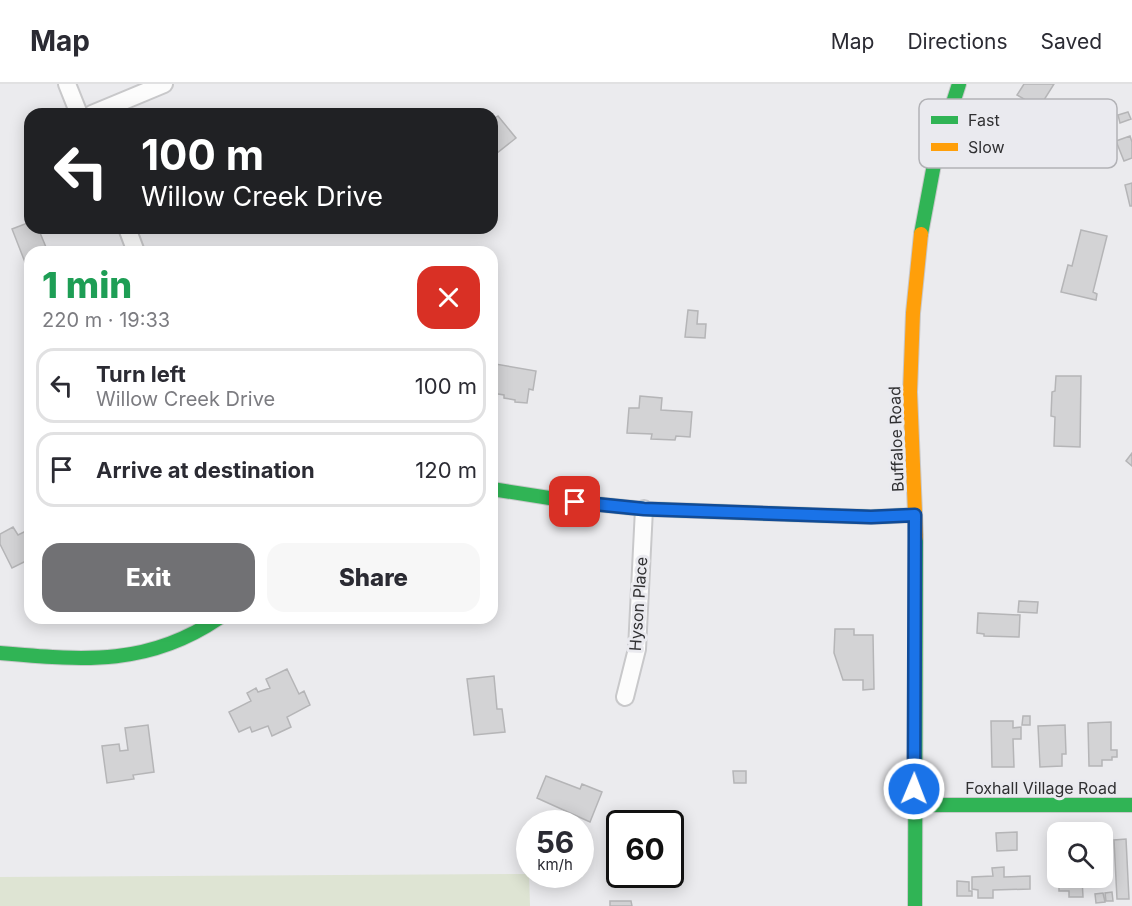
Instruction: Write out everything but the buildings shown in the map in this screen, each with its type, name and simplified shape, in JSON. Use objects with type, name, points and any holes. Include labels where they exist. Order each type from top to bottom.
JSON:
[{"type":"street","points":[[67,84],[77,108]]},
{"type":"street","points":[[106,108],[164,84]]},
{"type":"street","name":"Buffaloe Road","points":[[954,99],[959,84]]},
{"type":"street","name":"Buffaloe Road","points":[[915,906],[915,515],[909,393],[918,247],[934,168]]},
{"type":"street","points":[[498,490],[575,502],[644,509],[871,517],[915,515]]},
{"type":"street","name":"Hyson Place","points":[[625,697],[637,650],[644,509]]},
{"type":"street","points":[[0,653],[126,657],[175,641],[208,624]]},
{"type":"street","name":"Foxhall Village Road","points":[[914,805],[1132,805]]},
{"type":"green space","points":[[516,874],[516,888],[529,888],[530,906],[0,906],[0,877]]},
{"type":"traffic: fast","points":[[954,99],[959,84]]},
{"type":"traffic: fast","points":[[921,234],[933,168]]},
{"type":"traffic: fast","points":[[498,490],[575,502],[644,509],[871,517],[915,515]]},
{"type":"traffic: fast","points":[[915,906],[916,537]]},
{"type":"traffic: fast","points":[[0,653],[86,658],[113,656],[166,645],[209,624]]},
{"type":"traffic: fast","points":[[914,805],[1132,805]]},
{"type":"traffic: slow","points":[[916,537],[910,392],[913,313],[921,234]]},
{"type":"route","points":[[575,502],[644,509],[871,517],[915,515],[914,789]]}]
